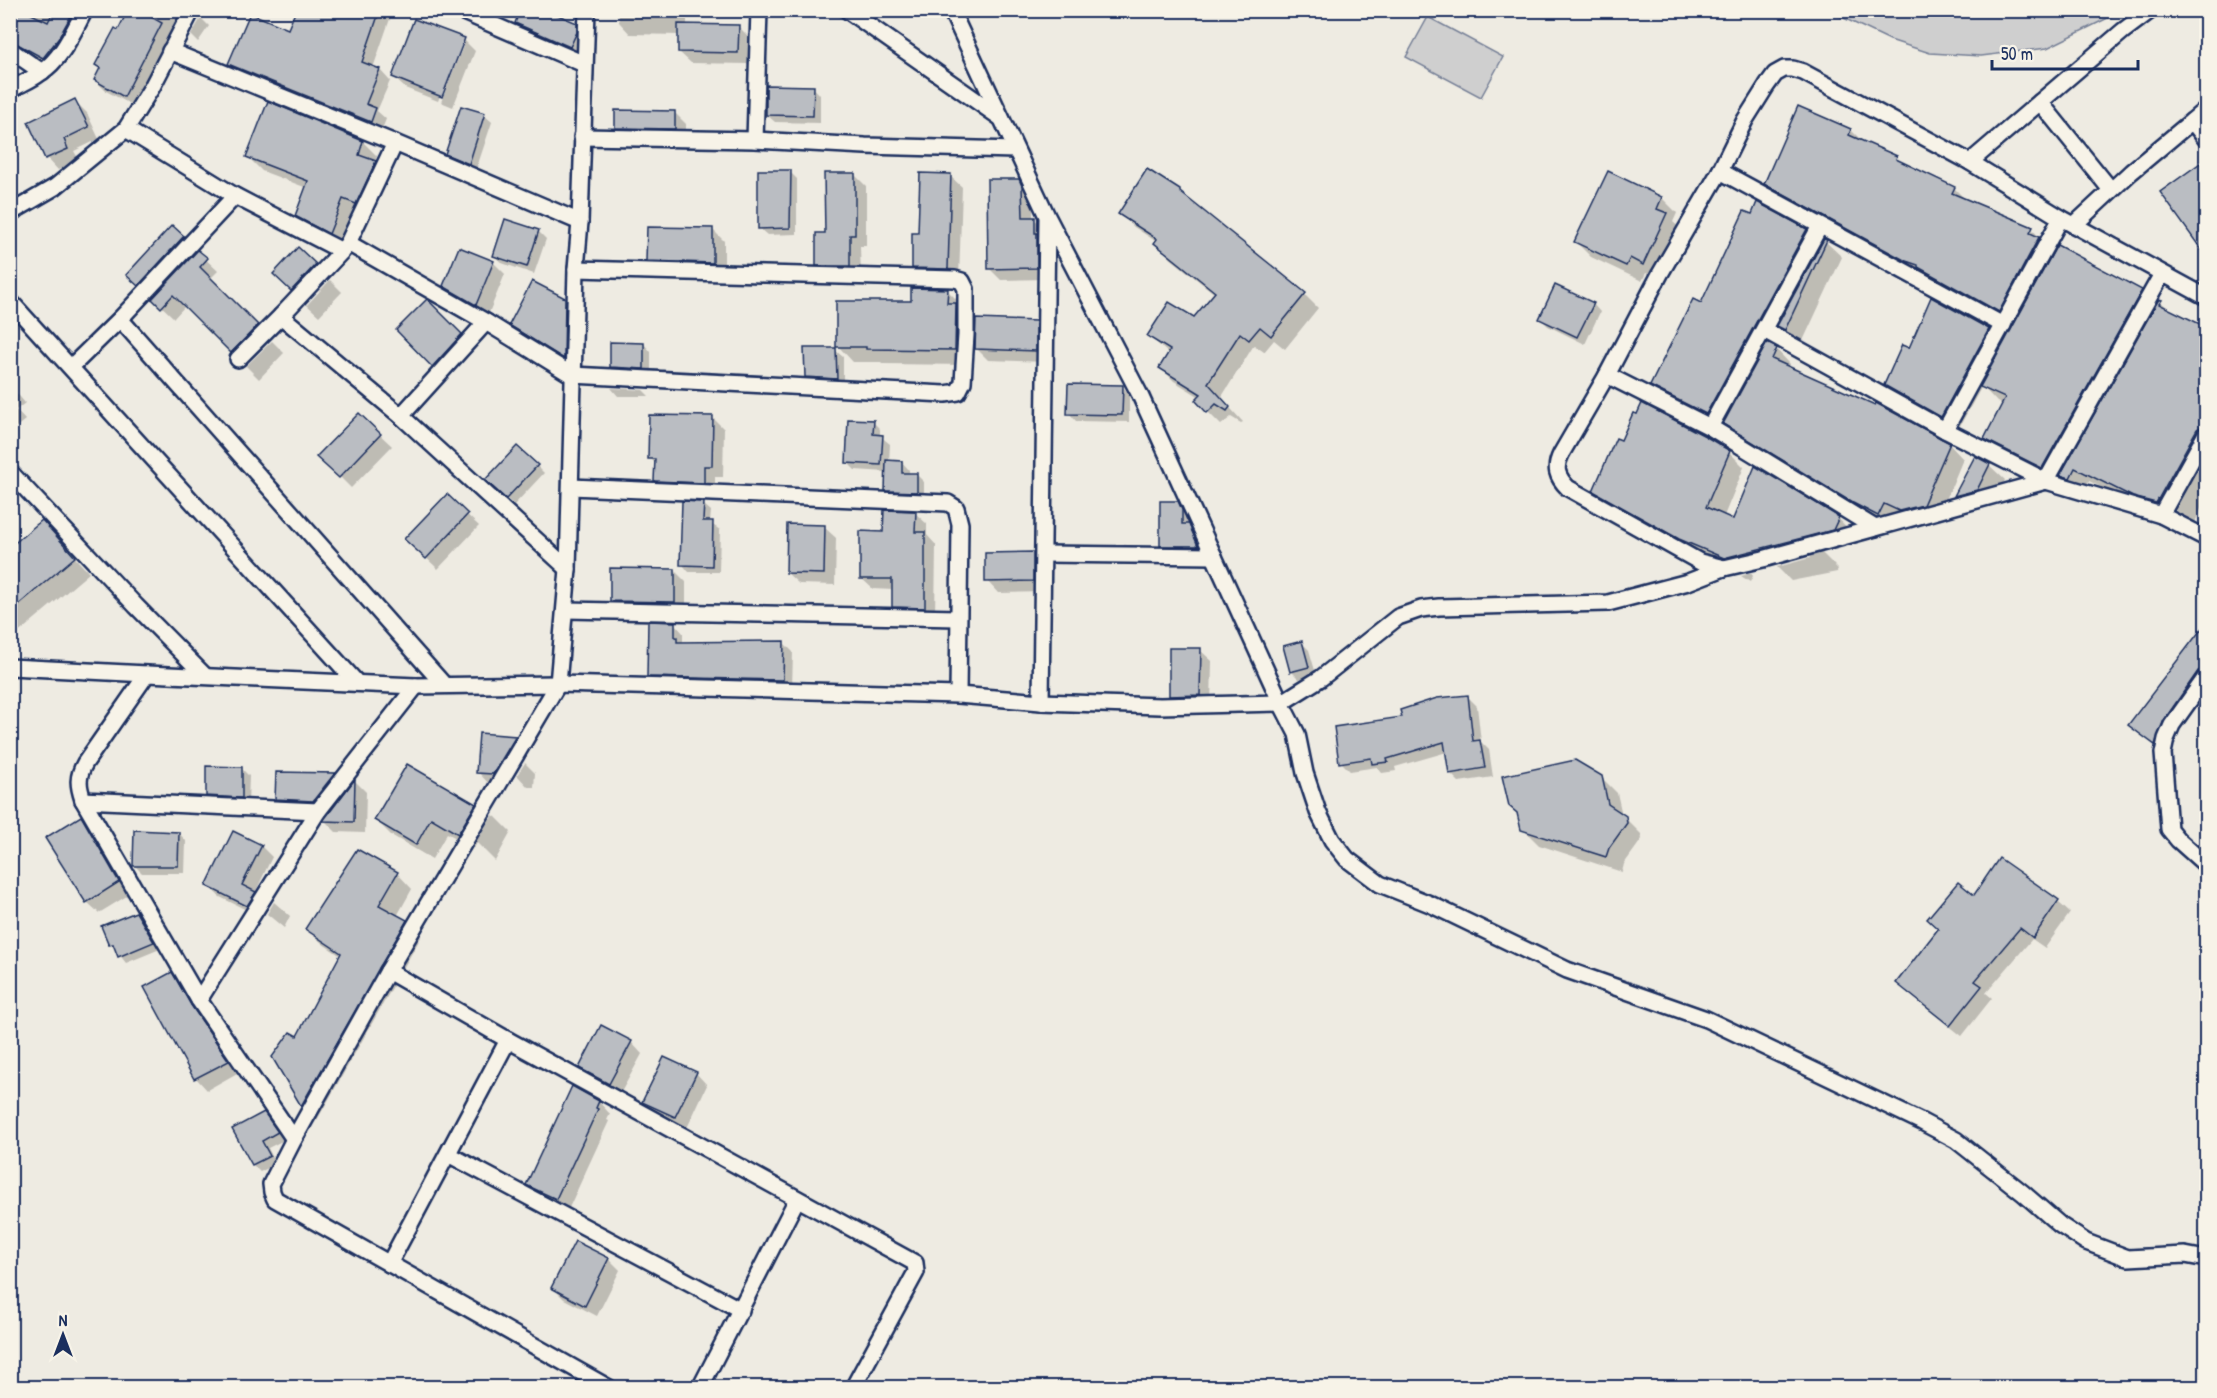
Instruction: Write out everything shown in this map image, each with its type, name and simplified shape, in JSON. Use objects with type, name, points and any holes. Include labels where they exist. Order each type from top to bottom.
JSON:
[{"type":"street","points":[[10,90],[42,72],[57,57],[69,41],[85,10]]},
{"type":"street","points":[[10,213],[55,187],[126,129],[152,87],[192,10]]},
{"type":"street","points":[[459,10],[584,64]]},
{"type":"street","points":[[587,10],[572,375],[568,570],[558,684],[388,971],[294,1139],[272,1184],[272,1192],[275,1199],[609,1388]]},
{"type":"street","points":[[755,140],[759,10]]},
{"type":"street","points":[[847,10],[1001,118]]},
{"type":"street","points":[[951,10],[1047,216],[1140,396],[1297,734],[1305,773],[1318,812],[1332,840],[1347,859],[1380,884],[1430,904],[1567,970],[1706,1019],[1922,1122],[1956,1140],[2023,1192],[2060,1225],[2085,1242],[2128,1258],[2185,1255],[2206,1259]]},
{"type":"street","points":[[1970,162],[2123,31],[2151,10]]},
{"type":"street","points":[[10,50],[42,72]]},
{"type":"street","points":[[170,51],[580,222]]},
{"type":"street","points":[[1724,568],[1700,562],[1568,488],[1556,472],[1557,463],[1660,274],[1720,171],[1745,120],[1775,74],[1784,69],[1803,72],[1970,162],[2067,221],[2162,274],[2204,292]]},
{"type":"street","points":[[2040,102],[2111,190]]},
{"type":"street","points":[[1945,430],[2003,326],[2067,221],[2111,190],[2206,109]]},
{"type":"street","points":[[2192,121],[2206,139]]},
{"type":"street","points":[[126,129],[235,196],[345,247],[486,322],[572,375],[954,394],[963,385],[966,289],[962,281],[576,269]]},
{"type":"street","points":[[582,137],[755,140],[1015,150]]},
{"type":"street","points":[[238,359],[282,316],[345,247],[395,143]]},
{"type":"street","points":[[1720,171],[2003,326]]},
{"type":"street","points":[[71,367],[120,319],[235,196]]},
{"type":"street","points":[[1041,702],[1047,216]]},
{"type":"street","points":[[1710,428],[1820,226]]},
{"type":"street","points":[[10,667],[416,686],[558,684],[957,695],[1041,702],[1160,706],[1281,703],[1321,678],[1398,617],[1408,612],[1439,607],[1608,603],[1688,582],[1724,568],[2046,481],[2162,274]]},
{"type":"street","points":[[10,301],[357,683]]},
{"type":"street","points":[[282,316],[401,417],[568,570]]},
{"type":"street","points":[[120,319],[444,685]]},
{"type":"street","points":[[401,417],[486,322]]},
{"type":"street","points":[[1764,330],[1945,430],[2046,481],[2161,515],[2206,538]]},
{"type":"street","points":[[1607,375],[1710,428],[1875,528]]},
{"type":"street","points":[[2161,515],[2206,434]]},
{"type":"street","points":[[10,472],[205,676]]},
{"type":"street","points":[[571,487],[948,503],[956,508],[960,524],[957,695]]},
{"type":"street","points":[[1044,554],[1214,556]]},
{"type":"street","points":[[566,610],[957,618]]},
{"type":"street","points":[[147,674],[79,773],[78,784],[83,800],[199,1000],[294,1139]]},
{"type":"street","points":[[2206,678],[2172,725],[2163,753],[2169,829],[2206,865]]},
{"type":"street","points":[[199,1000],[318,811],[416,686]]},
{"type":"street","points":[[83,800],[318,811]]},
{"type":"street","points":[[388,971],[508,1040],[915,1263],[916,1272],[853,1388]]},
{"type":"street","points":[[389,1264],[508,1040]]},
{"type":"street","points":[[448,1154],[741,1310]]},
{"type":"street","points":[[700,1388],[797,1199]]},
{"type":"shaded area","points":[[1829,11],[2122,11],[2047,48],[1981,56],[1930,53],[1890,40]]},
{"type":"shaded area","points":[[1428,17],[1503,57],[1481,97],[1406,57]]},
{"type":"building","points":[[10,10],[23,10],[48,22],[54,10],[74,10],[58,39],[43,58],[10,40]]},
{"type":"building","points":[[128,10],[139,10],[162,23],[124,97],[94,80],[100,68],[95,65],[115,28],[118,30]]},
{"type":"building","points":[[296,10],[380,10],[362,62],[380,69],[366,104],[376,108],[371,122],[228,64],[250,13],[288,29]]},
{"type":"building","points":[[520,10],[546,10],[577,23],[577,32],[570,47],[515,23]]},
{"type":"building","points":[[414,19],[465,38],[442,97],[392,77]]},
{"type":"building","points":[[678,24],[739,25],[738,53],[678,52]]},
{"type":"building","points":[[766,85],[814,86],[813,116],[766,115]]},
{"type":"building","points":[[75,99],[89,127],[64,139],[68,149],[45,159],[28,122]]},
{"type":"building","points":[[268,101],[363,141],[359,155],[376,161],[356,204],[343,199],[329,234],[295,216],[308,181],[246,157]]},
{"type":"building","points":[[461,106],[485,113],[469,164],[445,154]]},
{"type":"building","points":[[1798,106],[1851,129],[1849,135],[1897,156],[1896,159],[1955,187],[1952,193],[2033,227],[2030,233],[2039,237],[1999,312],[1918,265],[1906,261],[1764,184]]},
{"type":"building","points":[[615,110],[675,111],[675,129],[615,128]]},
{"type":"building","points":[[2206,159],[2206,256],[2160,192]]},
{"type":"building","points":[[1147,169],[1180,190],[1306,293],[1271,336],[1260,327],[1249,340],[1240,333],[1208,383],[1230,407],[1227,411],[1216,404],[1207,413],[1195,400],[1201,394],[1159,368],[1170,350],[1147,336],[1169,302],[1194,317],[1215,292],[1154,243],[1157,239],[1118,214]]},
{"type":"building","points":[[758,170],[791,170],[790,228],[758,229]]},
{"type":"building","points":[[1608,171],[1662,197],[1657,209],[1667,213],[1643,265],[1630,258],[1626,266],[1574,242]]},
{"type":"building","points":[[824,173],[855,173],[855,235],[850,235],[850,266],[816,266],[816,233],[825,233]]},
{"type":"building","points":[[920,173],[951,174],[948,269],[912,268],[912,233],[918,233]]},
{"type":"building","points":[[987,179],[1019,179],[1022,186],[1023,217],[1035,217],[1037,268],[988,269]]},
{"type":"building","points":[[1757,202],[1807,229],[1706,414],[1650,386],[1693,299],[1701,303],[1744,211],[1752,214]]},
{"type":"building","points":[[505,219],[539,230],[527,267],[493,256]]},
{"type":"building","points":[[172,225],[184,236],[138,286],[126,275]]},
{"type":"building","points":[[647,227],[713,228],[713,263],[646,261]]},
{"type":"building","points":[[1824,239],[1827,240],[1785,330],[1777,326]]},
{"type":"building","points":[[2057,245],[2142,290],[2042,468],[1984,439],[2005,398],[1980,387]]},
{"type":"building","points":[[298,247],[316,264],[291,291],[273,274]]},
{"type":"building","points":[[459,247],[494,261],[476,305],[443,286]]},
{"type":"building","points":[[198,250],[208,258],[200,267],[258,325],[231,353],[173,295],[161,308],[152,299]]},
{"type":"building","points":[[532,281],[565,298],[564,359],[509,325]]},
{"type":"building","points":[[1555,285],[1594,303],[1577,337],[1539,319]]},
{"type":"building","points":[[911,288],[948,289],[947,303],[956,303],[955,350],[836,347],[836,301],[911,301]]},
{"type":"building","points":[[1931,297],[1989,329],[1941,417],[1884,385],[1902,345],[1909,348]]},
{"type":"building","points":[[427,299],[462,334],[432,367],[396,330]]},
{"type":"building","points":[[2159,299],[2162,300],[2159,304],[2206,327],[2206,424],[2197,429],[2156,503],[2133,497],[2075,468],[2070,478],[2060,475]]},
{"type":"building","points":[[976,319],[1036,321],[1036,351],[975,349]]},
{"type":"building","points":[[610,342],[644,343],[644,369],[610,367]]},
{"type":"building","points":[[1767,343],[1777,348],[1772,359],[1875,405],[1876,403],[1950,443],[1923,505],[1899,511],[1884,504],[1878,516],[1723,424]]},
{"type":"building","points":[[804,348],[836,348],[837,379],[805,377]]},
{"type":"building","points":[[1068,384],[1123,385],[1122,415],[1067,414]]},
{"type":"building","points":[[1642,403],[1730,451],[1706,507],[1733,519],[1755,466],[1839,517],[1833,530],[1724,558],[1679,539],[1593,491],[1616,438],[1621,440],[1633,413],[1637,414]]},
{"type":"building","points":[[359,413],[381,434],[339,478],[316,457]]},
{"type":"building","points":[[649,415],[713,416],[712,466],[704,466],[704,483],[654,481],[655,459],[648,459]]},
{"type":"building","points":[[848,419],[874,420],[873,434],[883,435],[881,465],[846,463]]},
{"type":"building","points":[[517,446],[538,465],[506,499],[485,480]]},
{"type":"building","points":[[1975,456],[1990,464],[1977,490],[1954,496]]},
{"type":"building","points":[[886,460],[902,461],[902,473],[917,473],[917,492],[885,491]]},
{"type":"building","points":[[447,494],[468,514],[426,559],[404,539]]},
{"type":"building","points":[[682,501],[704,502],[703,521],[713,521],[712,566],[680,565]]},
{"type":"building","points":[[1160,501],[1178,501],[1182,510],[1182,524],[1189,524],[1198,546],[1160,546]]},
{"type":"building","points":[[884,510],[916,511],[915,532],[925,532],[925,608],[892,607],[892,579],[860,579],[860,531],[883,532]]},
{"type":"building","points":[[42,520],[75,557],[10,612],[10,547]]},
{"type":"building","points":[[787,524],[825,525],[824,574],[786,573]]},
{"type":"building","points":[[1033,552],[1033,581],[985,582],[985,553]]},
{"type":"building","points":[[610,568],[675,569],[675,602],[610,601]]},
{"type":"building","points":[[648,621],[675,622],[677,642],[784,641],[783,680],[647,677]]},
{"type":"building","points":[[2206,623],[2206,667],[2198,671],[2164,720],[2155,745],[2128,725]]},
{"type":"building","points":[[1302,641],[1309,667],[1290,672],[1283,646]]},
{"type":"building","points":[[1169,648],[1201,648],[1200,695],[1169,696]]},
{"type":"building","points":[[1468,695],[1473,741],[1480,740],[1485,768],[1449,774],[1444,742],[1387,759],[1388,762],[1372,764],[1371,758],[1339,763],[1334,727],[1402,717],[1400,710],[1437,698]]},
{"type":"building","points":[[479,733],[516,736],[493,774],[476,773]]},
{"type":"building","points":[[1575,760],[1602,776],[1608,804],[1626,816],[1627,823],[1609,848],[1606,857],[1521,830],[1517,813],[1509,806],[1502,776]]},
{"type":"building","points":[[407,764],[476,804],[458,834],[431,818],[416,845],[374,820]]},
{"type":"building","points":[[206,766],[242,767],[242,798],[206,796]]},
{"type":"building","points":[[276,772],[335,773],[313,801],[275,799]]},
{"type":"building","points":[[355,779],[354,822],[323,821],[326,817]]},
{"type":"building","points":[[81,816],[119,882],[86,903],[45,838]]},
{"type":"building","points":[[134,830],[179,832],[178,866],[133,866]]},
{"type":"building","points":[[233,831],[262,845],[242,885],[256,892],[247,906],[206,886]]},
{"type":"building","points":[[357,849],[398,872],[379,905],[407,920],[301,1106],[272,1057],[290,1032],[297,1036],[341,953],[305,929]]},
{"type":"building","points":[[1999,858],[2059,900],[2033,938],[2020,928],[1975,981],[1982,986],[1950,1026],[1896,983],[1938,929],[1927,919],[1958,882],[1974,895]]},
{"type":"building","points":[[136,912],[154,942],[118,957],[113,944],[109,945],[101,926]]},
{"type":"building","points":[[172,972],[229,1061],[194,1079],[144,987]]},
{"type":"building","points":[[601,1025],[632,1041],[609,1084],[579,1068]]},
{"type":"building","points":[[664,1057],[697,1072],[675,1117],[642,1102]]},
{"type":"building","points":[[572,1086],[599,1101],[596,1108],[598,1109],[556,1199],[526,1185]]},
{"type":"building","points":[[264,1112],[278,1132],[262,1141],[270,1156],[252,1165],[232,1129]]},
{"type":"building","points":[[575,1241],[609,1258],[585,1306],[551,1288]]}]
